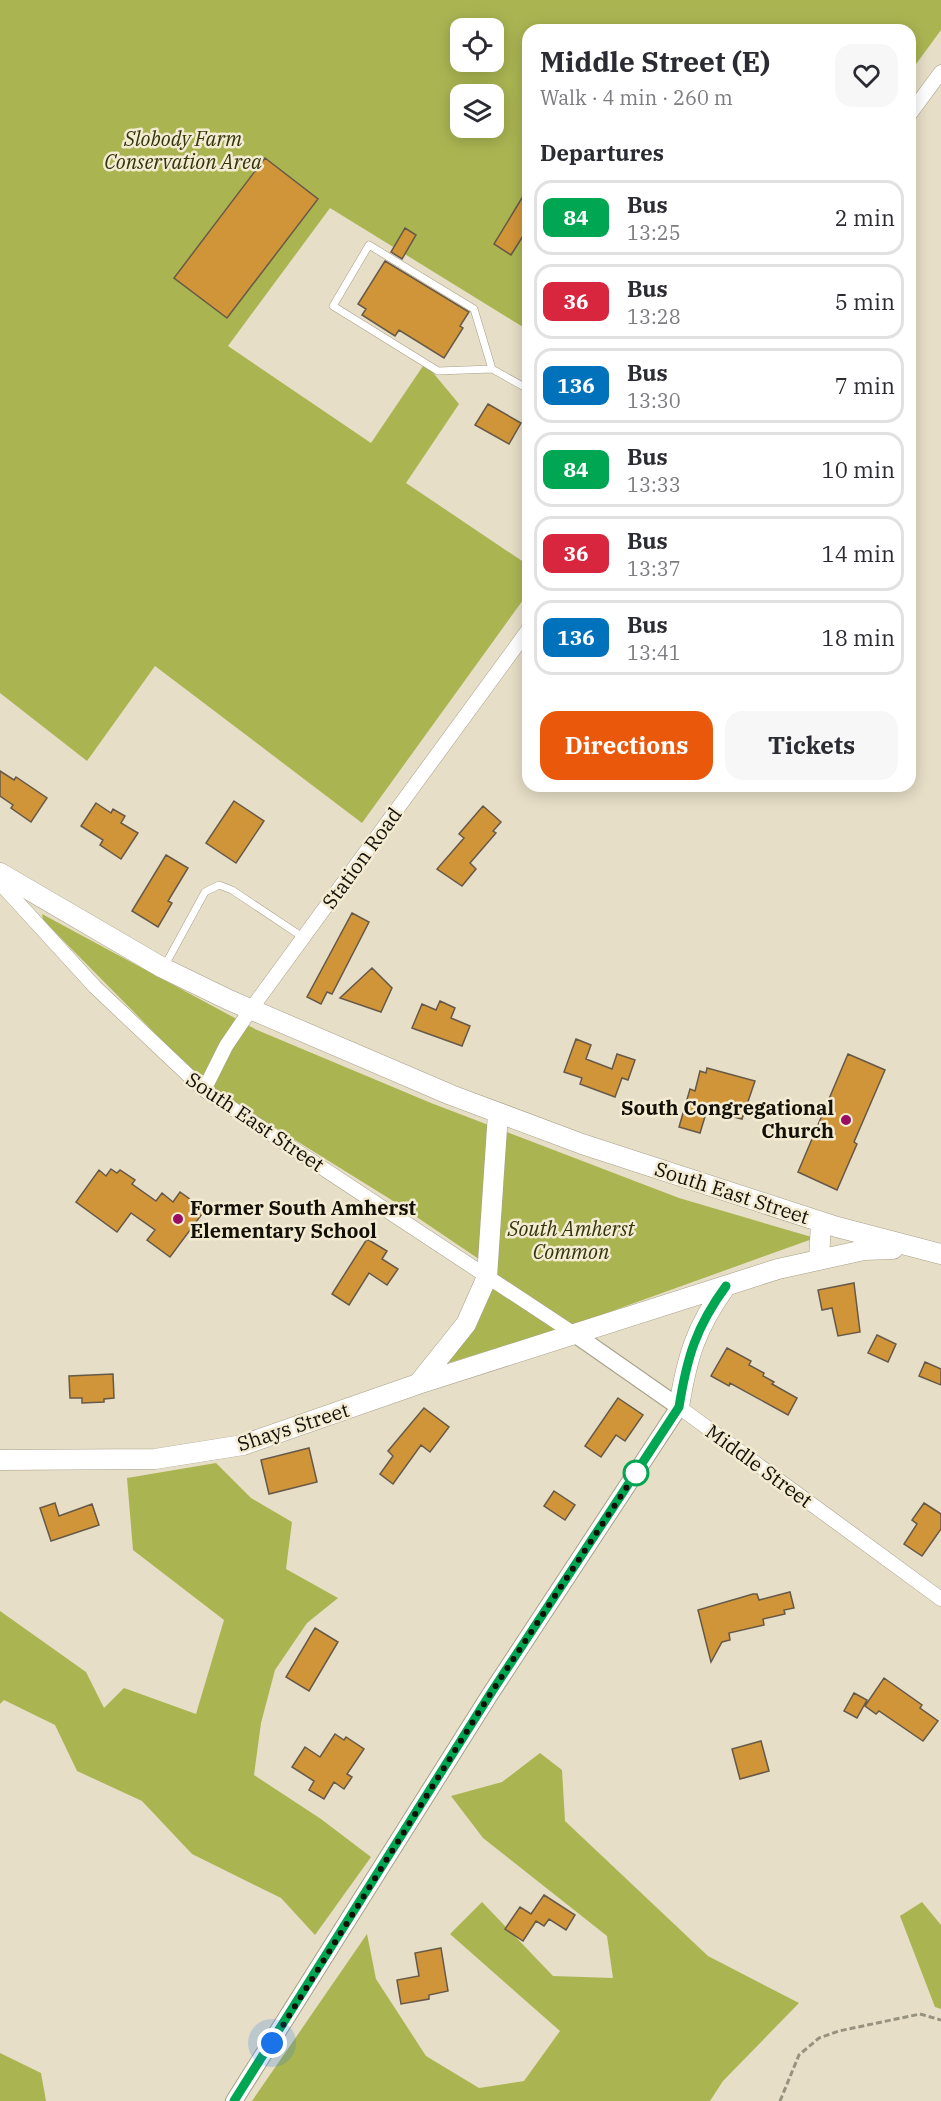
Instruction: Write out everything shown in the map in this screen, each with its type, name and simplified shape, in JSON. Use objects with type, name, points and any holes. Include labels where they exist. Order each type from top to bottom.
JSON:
[{"type":"main road","name":"South East Street","points":[[0,873],[164,968],[296,1031],[498,1113],[582,1144],[821,1222],[937,1253]]},
{"type":"main road","points":[[418,1384],[466,1324],[487,1276],[498,1113]]},
{"type":"main road","points":[[819,1260],[821,1222]]},
{"type":"main road","name":"South East Street","points":[[576,1335],[778,1269],[864,1250],[937,1253]]},
{"type":"main road","points":[[679,1407],[687,1362],[696,1334],[726,1286]]},
{"type":"main road","name":"Shays Street","points":[[0,1460],[129,1461],[214,1451],[286,1432],[418,1384],[576,1335]]},
{"type":"street","points":[[916,106],[941,72]]},
{"type":"street","name":"Station Road","points":[[204,1090],[226,1046],[251,1009],[522,638]]},
{"type":"street","name":"South East Street","points":[[0,883],[95,987],[204,1090],[576,1335]]},
{"type":"street","name":"Middle Street","points":[[576,1335],[679,1407],[941,1599]]},
{"type":"street","points":[[234,2101],[489,1696],[679,1407]]},
{"type":"lane","points":[[492,369],[474,309],[369,245],[333,306],[438,371],[492,369],[522,386]]},
{"type":"lane","points":[[164,968],[206,892],[219,885],[232,890],[304,938]]},
{"type":"path","points":[[780,2101],[800,2055],[819,2038],[839,2031],[920,2014],[941,2020]]},
{"type":"green space","name":"Slobody Farm Conservation Area","points":[[0,0],[941,0],[941,30],[916,64],[916,24],[522,24],[522,326],[330,208],[228,346],[371,443],[425,363],[459,404],[406,483],[522,561],[522,601],[362,823],[155,666],[87,761],[0,693]]},
{"type":"green space","name":"South Amherst Common","points":[[42,914],[257,1030],[431,1103],[679,1198],[815,1238],[576,1324],[445,1364],[488,1297],[498,1272],[390,1199],[205,1084],[43,920]]},
{"type":"green space","points":[[216,1463],[251,1498],[292,1522],[286,1569],[338,1598],[307,1623],[275,1670],[261,1723],[254,1775],[321,1819],[371,1857],[315,1935],[281,1898],[192,1854],[142,1801],[77,1771],[55,1725],[4,1700],[0,1704],[0,1611],[86,1672],[104,1708],[124,1688],[196,1714],[224,1620],[133,1550],[127,1478]]},
{"type":"green space","points":[[540,1753],[562,1770],[565,1821],[708,1956],[799,2003],[723,2081],[710,2101],[252,2101],[367,1934],[376,1979],[426,2056],[479,2088],[524,2081],[560,2031],[450,1934],[482,1902],[553,1976],[613,1978],[607,1936],[483,1838],[451,1796],[502,1782]]},
{"type":"green space","points":[[922,1902],[941,1925],[941,2009],[935,2007],[900,1916]]},
{"type":"green space","points":[[0,2053],[41,2073],[46,2101],[0,2101]]},
{"type":"building","points":[[265,158],[318,199],[227,318],[174,278]]},
{"type":"building","points":[[522,198],[522,238],[511,255],[494,244]]},
{"type":"building","points":[[405,228],[416,235],[402,259],[391,252]]},
{"type":"building","points":[[385,261],[469,312],[460,326],[463,328],[444,358],[399,330],[395,336],[362,315],[366,309],[358,304]]},
{"type":"building","points":[[488,404],[521,423],[509,444],[475,425]]},
{"type":"building","points":[[0,771],[14,780],[16,777],[47,798],[31,822],[11,808],[13,805],[0,796]]},
{"type":"building","points":[[234,801],[264,821],[236,863],[206,843]]},
{"type":"building","points":[[96,803],[111,813],[113,809],[125,816],[121,823],[138,833],[121,859],[100,845],[103,840],[81,826]]},
{"type":"building","points":[[483,806],[501,822],[493,831],[496,833],[470,863],[476,869],[462,886],[437,869],[464,838],[459,834]]},
{"type":"building","points":[[166,855],[188,868],[168,901],[172,903],[158,927],[132,911]]},
{"type":"building","points":[[352,913],[369,922],[332,994],[327,992],[321,1004],[307,997]]},
{"type":"building","points":[[372,968],[392,988],[381,1012],[340,998]]},
{"type":"building","points":[[440,1001],[455,1008],[451,1018],[470,1026],[462,1046],[412,1028],[422,1004],[436,1010]]},
{"type":"building","points":[[576,1039],[591,1045],[586,1059],[612,1069],[617,1054],[635,1060],[628,1080],[622,1078],[615,1097],[580,1084],[582,1078],[564,1072]]},
{"type":"building","name":"South Congregational Church","points":[[848,1054],[885,1070],[854,1142],[857,1144],[837,1190],[798,1172]]},
{"type":"building","points":[[707,1068],[755,1081],[742,1119],[707,1110],[700,1133],[679,1127],[690,1089],[695,1091],[700,1071],[706,1073]]},
{"type":"building","name":"Former South Amherst Elementary School","points":[[111,1169],[117,1173],[120,1170],[135,1180],[132,1184],[156,1201],[162,1193],[173,1202],[180,1192],[205,1210],[170,1257],[147,1240],[155,1230],[131,1213],[117,1232],[76,1202],[99,1170],[106,1176]]},
{"type":"building","points":[[367,1239],[387,1251],[382,1259],[398,1269],[387,1285],[369,1273],[349,1305],[332,1294]]},
{"type":"building","points":[[854,1283],[860,1332],[838,1336],[832,1308],[822,1310],[818,1290]]},
{"type":"building","points":[[877,1335],[896,1344],[888,1362],[868,1353]]},
{"type":"building","points":[[727,1348],[751,1361],[749,1365],[764,1373],[763,1376],[774,1382],[772,1384],[797,1398],[788,1415],[730,1383],[729,1386],[711,1376]]},
{"type":"building","points":[[925,1362],[941,1369],[941,1385],[919,1376]]},
{"type":"building","points":[[113,1374],[114,1398],[104,1399],[104,1402],[82,1403],[82,1398],[70,1398],[69,1376]]},
{"type":"building","points":[[618,1398],[643,1415],[625,1441],[616,1435],[601,1457],[585,1446]]},
{"type":"building","points":[[424,1408],[449,1427],[430,1452],[421,1445],[393,1484],[380,1474],[393,1456],[388,1451]]},
{"type":"building","points":[[309,1448],[317,1482],[269,1494],[261,1460]]},
{"type":"building","points":[[554,1491],[575,1505],[565,1520],[544,1506]]},
{"type":"building","points":[[55,1503],[59,1516],[92,1504],[99,1525],[51,1541],[40,1508]]},
{"type":"building","points":[[924,1503],[941,1514],[941,1529],[922,1556],[904,1544],[917,1524],[912,1520]]},
{"type":"building","points":[[790,1592],[794,1608],[784,1610],[785,1614],[763,1619],[764,1625],[729,1633],[730,1640],[722,1642],[711,1662],[698,1610],[753,1594],[757,1594],[759,1600]]},
{"type":"building","points":[[315,1628],[338,1642],[309,1691],[286,1677]]},
{"type":"building","points":[[884,1678],[922,1705],[920,1708],[938,1721],[923,1741],[879,1711],[876,1714],[865,1706]]},
{"type":"building","points":[[854,1693],[867,1700],[857,1718],[844,1711]]},
{"type":"building","points":[[335,1734],[344,1740],[346,1737],[364,1749],[347,1774],[352,1777],[344,1789],[334,1782],[324,1799],[309,1790],[314,1781],[292,1767],[305,1747],[320,1757]]},
{"type":"building","points":[[761,1741],[769,1771],[740,1779],[732,1749]]},
{"type":"building","points":[[544,1895],[575,1915],[566,1930],[549,1919],[544,1926],[536,1921],[523,1941],[505,1929],[520,1907],[531,1914]]},
{"type":"building","points":[[441,1948],[448,1991],[429,1995],[429,1999],[401,2004],[397,1980],[419,1976],[415,1953]]},
{"type":"bus line","name":"84","points":[[234,2101],[489,1696],[679,1407],[684,1374],[696,1334],[710,1308],[726,1286]]},
{"type":"place","name":"South Congregational Church","points":[[846,1120]]},
{"type":"place","name":"Former South Amherst Elementary School","points":[[178,1219]]},
{"type":"route","points":[[272,2043],[489,1696],[640,1467],[636,1473]]}]
